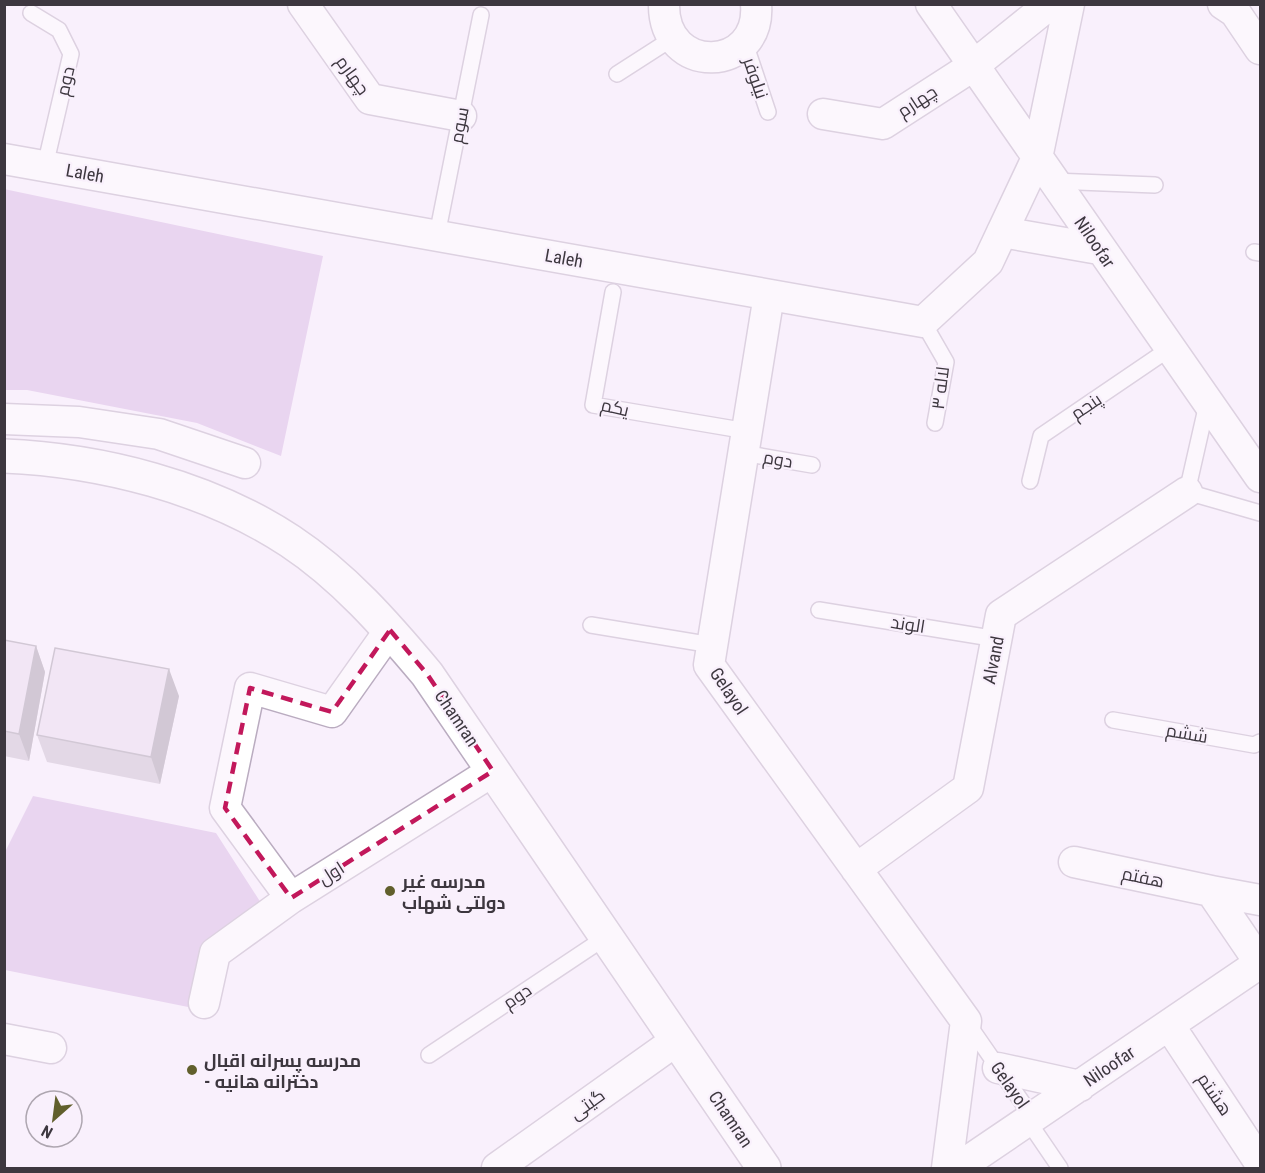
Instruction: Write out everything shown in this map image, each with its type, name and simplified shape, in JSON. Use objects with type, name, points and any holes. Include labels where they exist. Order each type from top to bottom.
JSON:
[{"type":"main road","name":"Chamran","points":[[4,456],[49,458],[106,468],[158,481],[229,510],[289,541],[322,565],[390,630],[427,674],[677,1040],[756,1165]]},
{"type":"street","name":"چهارم","points":[[303,4],[370,99],[461,116]]},
{"type":"street","points":[[664,4],[664,18],[673,38],[689,53],[704,58],[733,53],[745,43],[753,31],[758,16],[756,4]]},
{"type":"street","name":"Niloofar","points":[[931,4],[1207,404],[1260,477]]},
{"type":"street","name":"چهارم","points":[[823,114],[883,124],[973,66],[1050,4]]},
{"type":"street","points":[[923,322],[988,262],[1002,232],[1045,169],[1069,4]]},
{"type":"street","points":[[1223,4],[1234,12],[1260,49]]},
{"type":"street","name":"Laleh","points":[[4,159],[923,322]]},
{"type":"street","points":[[1002,232],[1100,249]]},
{"type":"street","name":"Gelayol","points":[[769,294],[709,665],[966,1021],[947,1168]]},
{"type":"street","points":[[4,419],[79,422],[159,434],[245,463]]},
{"type":"street","name":"Alvand","points":[[856,869],[968,788],[1001,615],[1187,492]]},
{"type":"street","points":[[291,898],[225,808],[250,688],[332,712],[390,630]]},
{"type":"street","name":"اول","points":[[204,1003],[215,953],[291,898],[493,771]]},
{"type":"street","name":"هفتم","points":[[1074,862],[1260,900]]},
{"type":"street","points":[[1211,891],[1260,963]]},
{"type":"street","name":"Niloofar","points":[[958,1168],[1260,963]]},
{"type":"street","name":"هشتم","points":[[1169,1025],[1260,1163]]},
{"type":"street","points":[[4,1039],[51,1048]]},
{"type":"street","name":"گیتی","points":[[497,1168],[677,1040]]},
{"type":"street","points":[[998,1068],[1080,1086]]},
{"type":"lane","name":"دوم","points":[[31,13],[59,30],[71,54],[45,166]]},
{"type":"lane","name":"سوم","points":[[437,235],[481,15]]},
{"type":"lane","points":[[616,74],[673,38]]},
{"type":"lane","name":"نیلوفر","points":[[745,43],[768,112]]},
{"type":"lane","points":[[1045,169],[1155,185]]},
{"type":"lane","name":"یکم","points":[[614,292],[593,405],[745,442]]},
{"type":"lane","name":"لاله ۳","points":[[923,322],[946,362],[935,423]]},
{"type":"lane","name":"پنجم","points":[[1030,481],[1041,436],[1169,349]]},
{"type":"lane","points":[[1207,404],[1187,492],[1260,513]]},
{"type":"lane","name":"دوم","points":[[745,442],[812,465]]},
{"type":"lane","name":"الوند","points":[[819,610],[997,639]]},
{"type":"lane","points":[[591,626],[712,645]]},
{"type":"lane","name":"ششم","points":[[1113,720],[1258,745]]},
{"type":"lane","name":"دوم","points":[[429,1055],[606,937]]},
{"type":"lane","name":"Gelayol","points":[[966,1021],[1060,1168]]},
{"type":"highlighted area","points":[[390,630],[427,674],[493,771],[291,898],[225,808],[250,688],[332,712]]},
{"type":"shaded area","points":[[4,189],[323,256],[281,456],[197,423],[27,390],[5,390]]},
{"type":"shaded area","points":[[33,796],[216,833],[261,903],[198,1009],[5,970],[4,854]]},
{"type":"building","points":[[4,640],[36,646],[19,734],[4,731]]},
{"type":"building","points":[[55,648],[169,669],[151,757],[37,735]]},
{"type":"place","name":"مدرسه غیر دولتی شهاب","points":[[390,891]]},
{"type":"place","name":"مدرسه پسرانه اقبال - دخترانه هانیه","points":[[192,1070]]}]
